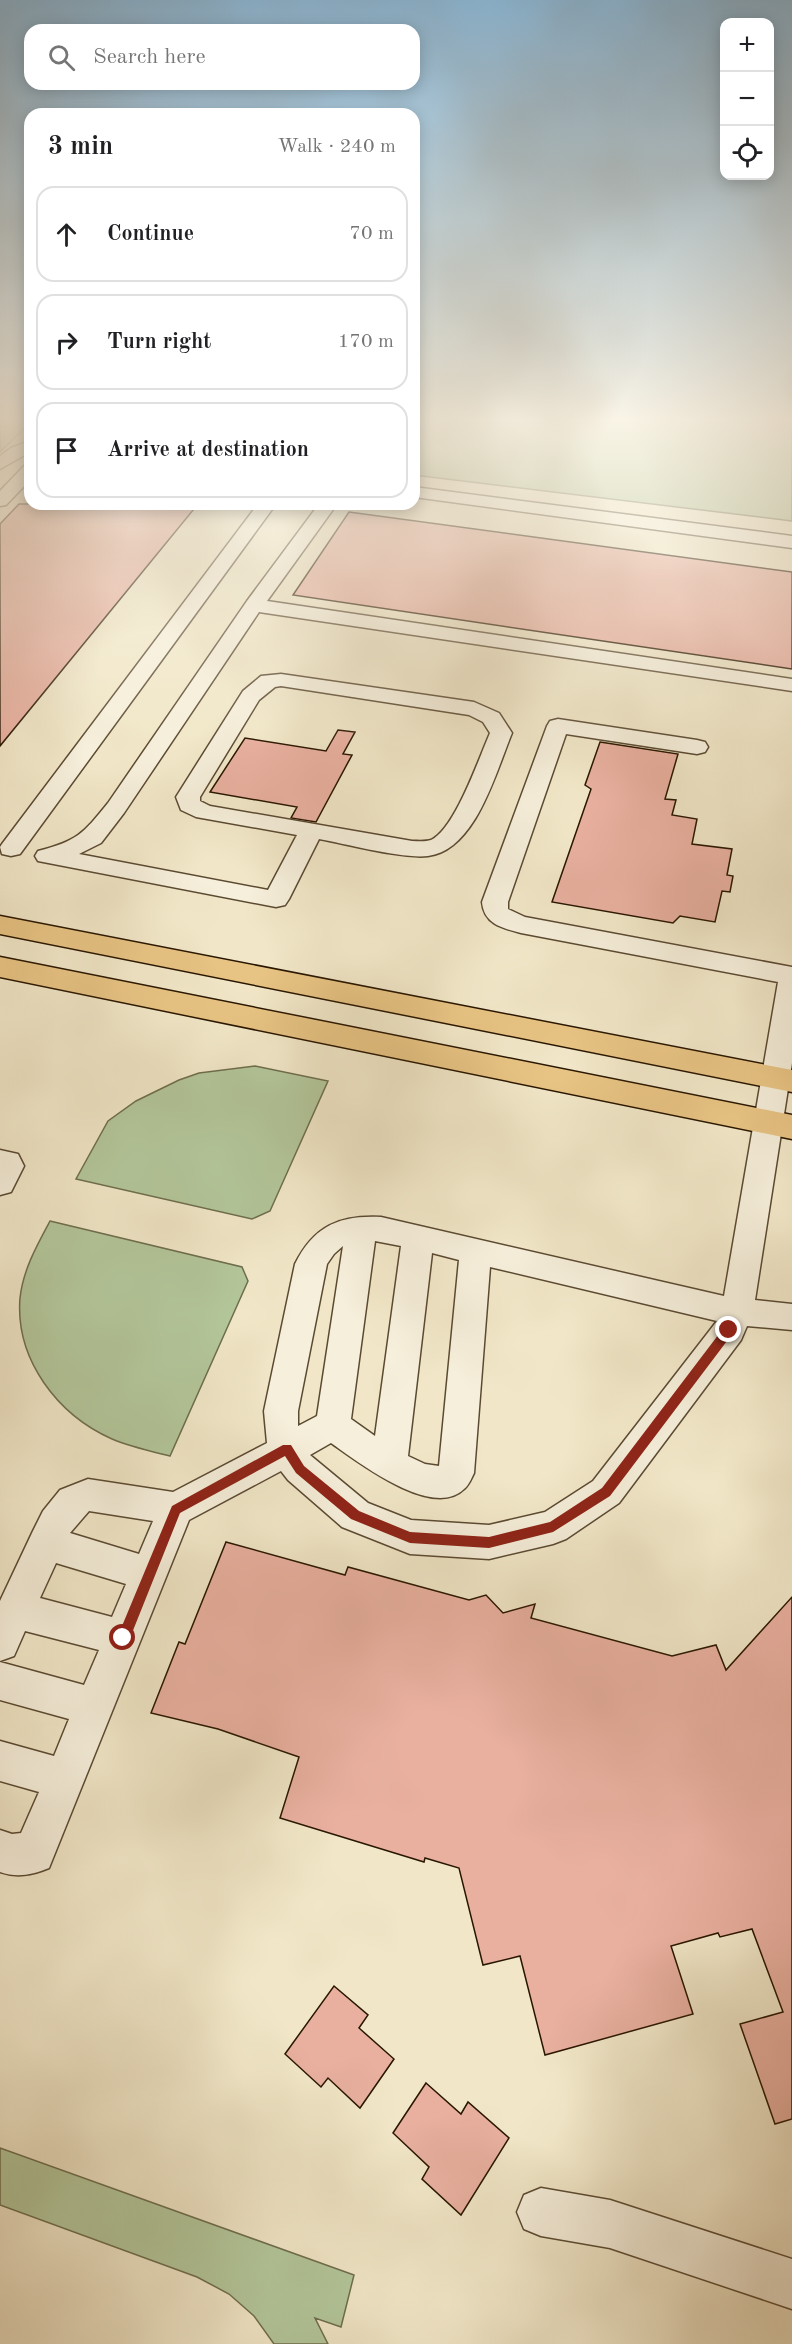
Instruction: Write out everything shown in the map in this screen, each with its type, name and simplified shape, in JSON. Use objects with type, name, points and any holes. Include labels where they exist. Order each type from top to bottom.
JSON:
[{"type":"main road","points":[[0,925],[784,1080]]},
{"type":"main road","points":[[0,967],[780,1124]]},
{"type":"street","points":[[246,531],[5,848],[276,898],[311,832]]},
{"type":"street","points":[[55,857],[92,838],[116,808],[254,605],[308,531]]},
{"type":"street","points":[[706,531],[792,543]]},
{"type":"street","points":[[254,605],[792,685]]},
{"type":"street","points":[[269,681],[296,682],[474,709],[489,715],[497,722],[501,733],[458,830],[443,844],[427,850],[311,832],[204,812],[189,805],[188,797],[251,696],[269,681]]},
{"type":"street","points":[[697,747],[558,726],[495,902],[496,912],[506,920],[521,925],[792,977],[780,1124],[737,1312],[729,1330],[606,1492],[553,1527],[489,1542],[410,1537],[355,1515],[300,1469],[287,1449],[280,1425],[311,1264],[315,1253],[333,1236],[345,1231],[362,1228],[381,1229],[737,1312],[792,1317]]},
{"type":"street","points":[[0,1161],[7,1162],[9,1166],[0,1184]]},
{"type":"street","points":[[333,1425],[362,1228]]},
{"type":"street","points":[[389,1464],[418,1237]]},
{"type":"street","points":[[333,1425],[404,1473],[445,1483],[456,1473],[476,1250]]},
{"type":"street","points":[[123,1638],[8,1627],[56,1523],[73,1502],[88,1495],[176,1509],[333,1425]]},
{"type":"street","points":[[0,1851],[12,1855],[34,1853],[176,1509]]},
{"type":"street","points":[[46,1544],[150,1574]]},
{"type":"street","points":[[0,1681],[95,1707]]},
{"type":"street","points":[[0,1761],[66,1779]]},
{"type":"street","points":[[541,2212],[610,2224],[792,2284]]},
{"type":"green space","points":[[255,1066],[328,1081],[270,1211],[252,1219],[76,1179],[108,1121],[136,1101],[199,1073]]},
{"type":"green space","points":[[50,1221],[242,1267],[248,1281],[170,1456],[119,1442],[92,1429],[58,1400],[44,1383],[33,1364],[20,1321],[20,1298],[27,1268]]},
{"type":"green space","points":[[0,2148],[354,2275],[341,2327],[315,2318],[328,2344],[274,2344],[254,2316],[229,2294],[197,2277],[0,2205]]},
{"type":"building","points":[[0,531],[176,531],[0,746]]},
{"type":"building","points":[[336,531],[492,531],[792,572],[792,669],[293,595]]},
{"type":"building","points":[[338,730],[355,732],[343,754],[352,755],[316,822],[291,818],[297,807],[210,792],[245,738],[326,751]]},
{"type":"building","points":[[600,742],[678,754],[665,799],[676,800],[672,815],[697,819],[692,844],[732,849],[727,875],[733,876],[730,892],[722,891],[715,922],[680,916],[673,923],[552,902],[591,789],[585,785]]},
{"type":"building","points":[[226,1542],[345,1575],[348,1567],[469,1600],[486,1595],[503,1613],[535,1604],[531,1618],[672,1656],[716,1645],[726,1670],[792,1597],[792,2119],[775,2124],[740,2024],[783,2012],[752,1929],[720,1937],[718,1933],[671,1946],[693,2014],[545,2055],[520,1956],[483,1965],[459,1868],[425,1858],[424,1862],[280,1818],[299,1757],[218,1729],[151,1713],[179,1642],[185,1644]]},
{"type":"building","points":[[334,1986],[368,2015],[359,2028],[394,2059],[360,2108],[328,2078],[321,2087],[285,2054]]},
{"type":"building","points":[[426,2083],[461,2114],[468,2102],[509,2138],[461,2215],[422,2179],[429,2167],[393,2133]]},
{"type":"route","points":[[123,1638],[176,1509],[287,1449],[300,1469],[355,1515],[410,1537],[489,1542],[553,1527],[606,1492],[729,1330]]}]
